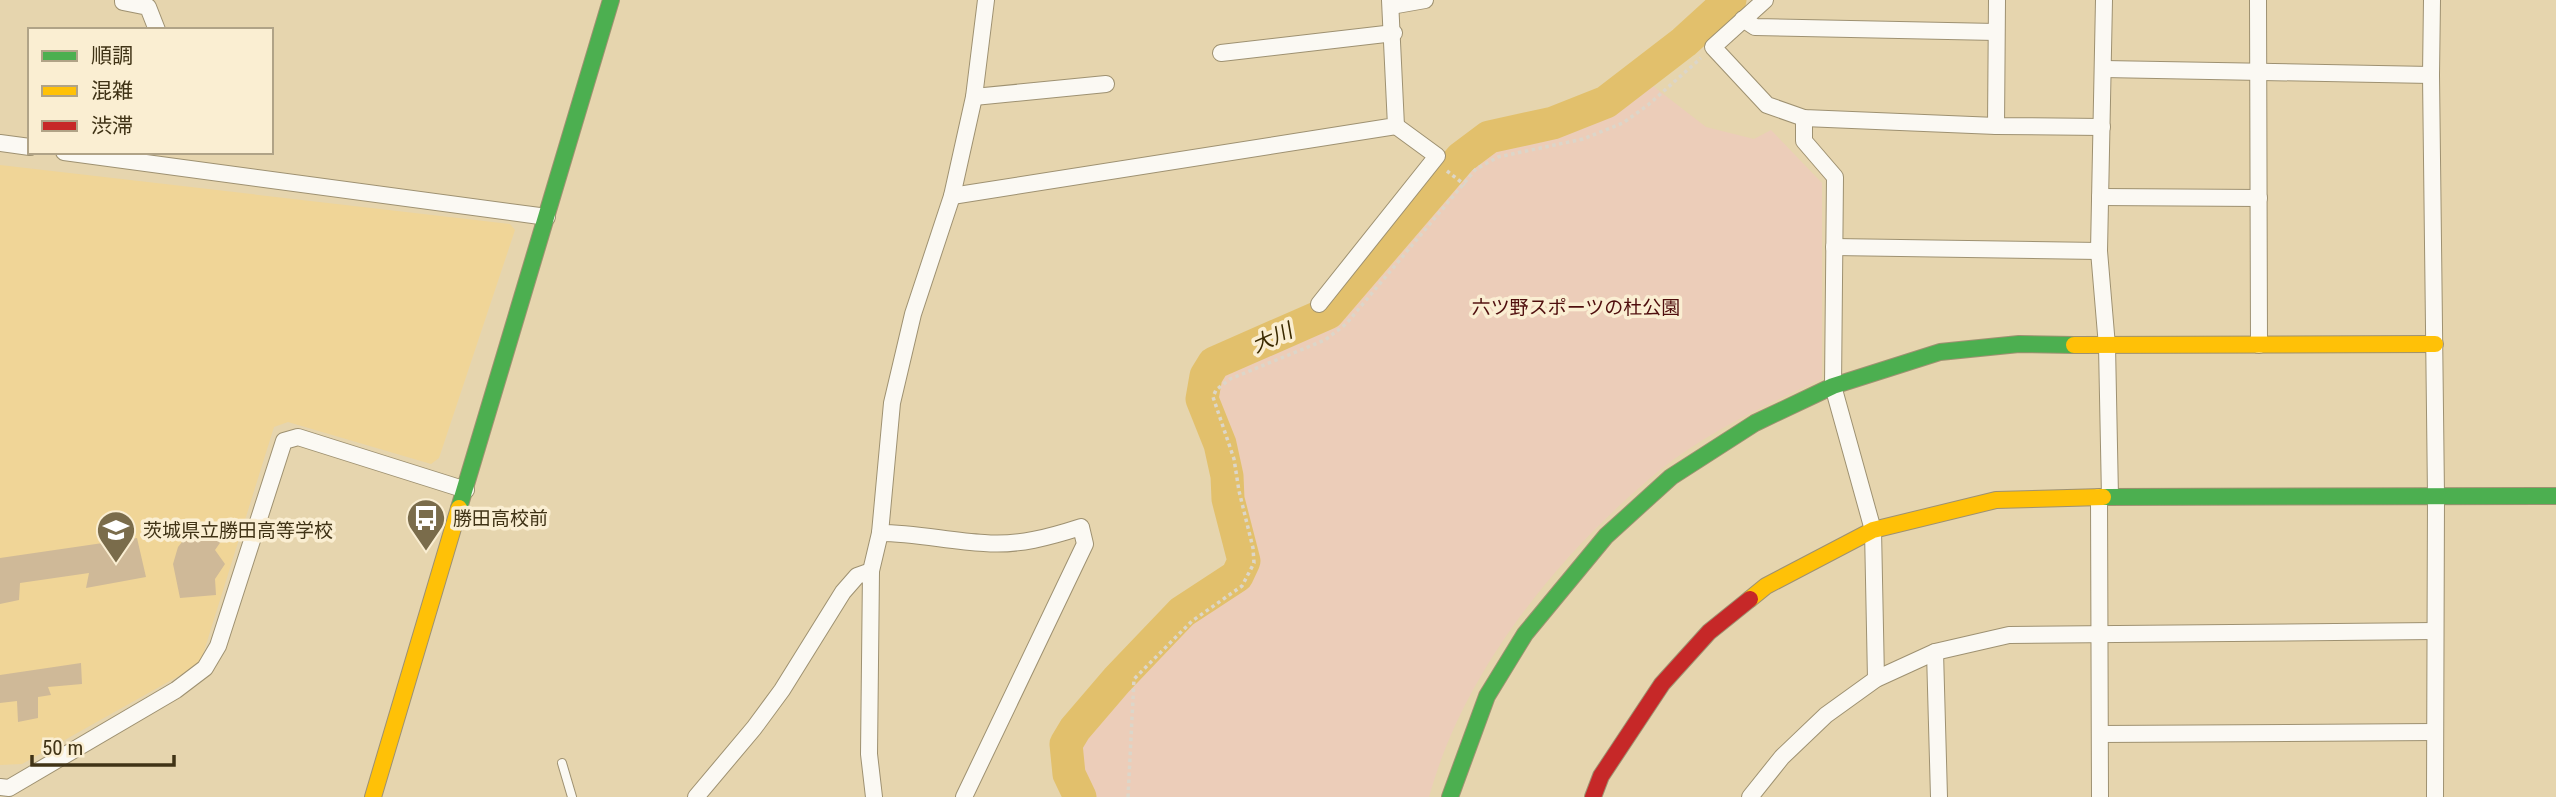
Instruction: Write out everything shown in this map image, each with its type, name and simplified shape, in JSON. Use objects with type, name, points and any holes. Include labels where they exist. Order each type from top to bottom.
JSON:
[{"type":"street","points":[[123,0],[148,7],[156,28]]},
{"type":"street","points":[[373,797],[611,0]]},
{"type":"street","points":[[874,797],[869,754],[871,571],[880,533],[892,403],[913,314],[952,196],[974,97],[986,0]]},
{"type":"street","points":[[1396,125],[1391,3],[1425,0]]},
{"type":"street","points":[[1765,0],[1713,47],[1768,105],[1804,118],[1996,126],[2102,127]]},
{"type":"street","points":[[1996,126],[1997,0]]},
{"type":"street","points":[[2100,797],[2100,636],[2107,346],[2099,251],[2104,0]]},
{"type":"street","points":[[2258,0],[2259,345]]},
{"type":"street","points":[[2432,0],[2436,495],[2435,797]]},
{"type":"street","points":[[1742,19],[1755,27],[1996,32]]},
{"type":"street","points":[[1221,53],[1394,33]]},
{"type":"street","points":[[2104,69],[2431,75]]},
{"type":"street","points":[[974,97],[1106,84]]},
{"type":"street","points":[[1804,118],[1804,141],[1835,177],[1833,386],[1873,530],[1876,679]]},
{"type":"street","points":[[952,196],[1396,125],[1437,156],[1319,304]]},
{"type":"street","points":[[0,143],[28,147]]},
{"type":"street","points":[[78,154],[547,217]]},
{"type":"street","points":[[182,154],[183,169]]},
{"type":"street","points":[[2100,197],[2259,198]]},
{"type":"street","points":[[1834,247],[2099,251]]},
{"type":"street","points":[[1450,797],[1487,696],[1525,634],[1606,536],[1671,477],[1755,423],[1833,386],[1940,352],[2019,344],[2435,344]]},
{"type":"street","points":[[8,791],[176,690],[205,668],[218,646],[284,441],[298,437],[466,490]]},
{"type":"street","points":[[1593,797],[1601,776],[1662,684],[1709,632],[1766,586],[1873,530],[1996,500],[2105,497],[2556,496]]},
{"type":"street","points":[[880,533],[902,533],[986,544],[1042,540],[1081,527],[1085,544],[964,797]]},
{"type":"street","points":[[696,797],[782,690],[843,592],[857,576],[871,571]]},
{"type":"street","points":[[1771,797],[1754,791],[1782,757],[1826,715],[1876,679],[1935,652],[2010,635],[2435,631]]},
{"type":"street","points":[[1935,652],[1939,797]]},
{"type":"street","points":[[2100,734],[2435,732]]},
{"type":"lane","points":[[562,763],[572,797]]},
{"type":"path","points":[[1128,797],[1134,679],[1192,621],[1242,586],[1254,564],[1234,459],[1213,397],[1216,390],[1230,379],[1325,340],[1346,324],[1476,169],[1498,157],[1583,139],[1623,122],[1648,105],[1713,47]]},
{"type":"path","points":[[1444,169],[1465,185]]},
{"type":"shaded area","name":"茨城県立勝田高等学校","points":[[0,165],[510,224],[515,230],[439,458],[431,464],[288,422],[274,427],[200,664],[22,764],[0,765]]},
{"type":"green space","name":"六ツ野スポーツの杜公園","points":[[1644,79],[1706,127],[1754,139],[1771,130],[1822,183],[1822,379],[1780,398],[1697,443],[1660,470],[1586,538],[1520,617],[1491,660],[1466,704],[1445,750],[1429,797],[1089,797],[1077,768],[1074,752],[1086,723],[1173,628],[1234,585],[1247,568],[1248,554],[1227,451],[1207,396],[1209,379],[1217,367],[1330,316],[1462,162],[1491,141],[1554,125],[1608,104]]},
{"type":"building","points":[[191,531],[222,540],[215,550],[225,564],[215,579],[216,595],[180,598],[173,564],[178,547]]},
{"type":"building","points":[[137,538],[146,577],[86,588],[89,573],[20,583],[19,600],[0,604],[0,558]]},
{"type":"building","points":[[81,663],[82,684],[48,687],[51,695],[38,697],[38,718],[18,722],[17,701],[0,703],[0,675]]},
{"type":"waterway","name":"大川","points":[[1080,797],[1069,774],[1066,744],[1075,729],[1182,612],[1237,576],[1244,561],[1228,499],[1227,476],[1220,444],[1202,399],[1206,376],[1214,363],[1328,313],[1461,158],[1489,137],[1553,123],[1606,102],[1684,42],[1730,0]]},
{"type":"traffic: fast","points":[[459,508],[611,0]]},
{"type":"traffic: fast","points":[[1450,797],[1487,696],[1525,634],[1606,536],[1671,477],[1755,423],[1833,386],[1940,352],[2019,344],[2074,345]]},
{"type":"traffic: fast","points":[[2103,497],[2556,496]]},
{"type":"traffic: slow","points":[[2074,345],[2435,344]]},
{"type":"traffic: slow","points":[[1750,599],[1766,586],[1873,530],[1996,500],[2103,497]]},
{"type":"traffic: slow","points":[[373,797],[459,508]]},
{"type":"traffic: jam","points":[[1593,797],[1601,776],[1662,684],[1709,632],[1750,599]]},
{"type":"place","name":"勝田高校前","points":[[426,552]]},
{"type":"place","name":"茨城県立勝田高等学校","points":[[116,564]]}]
